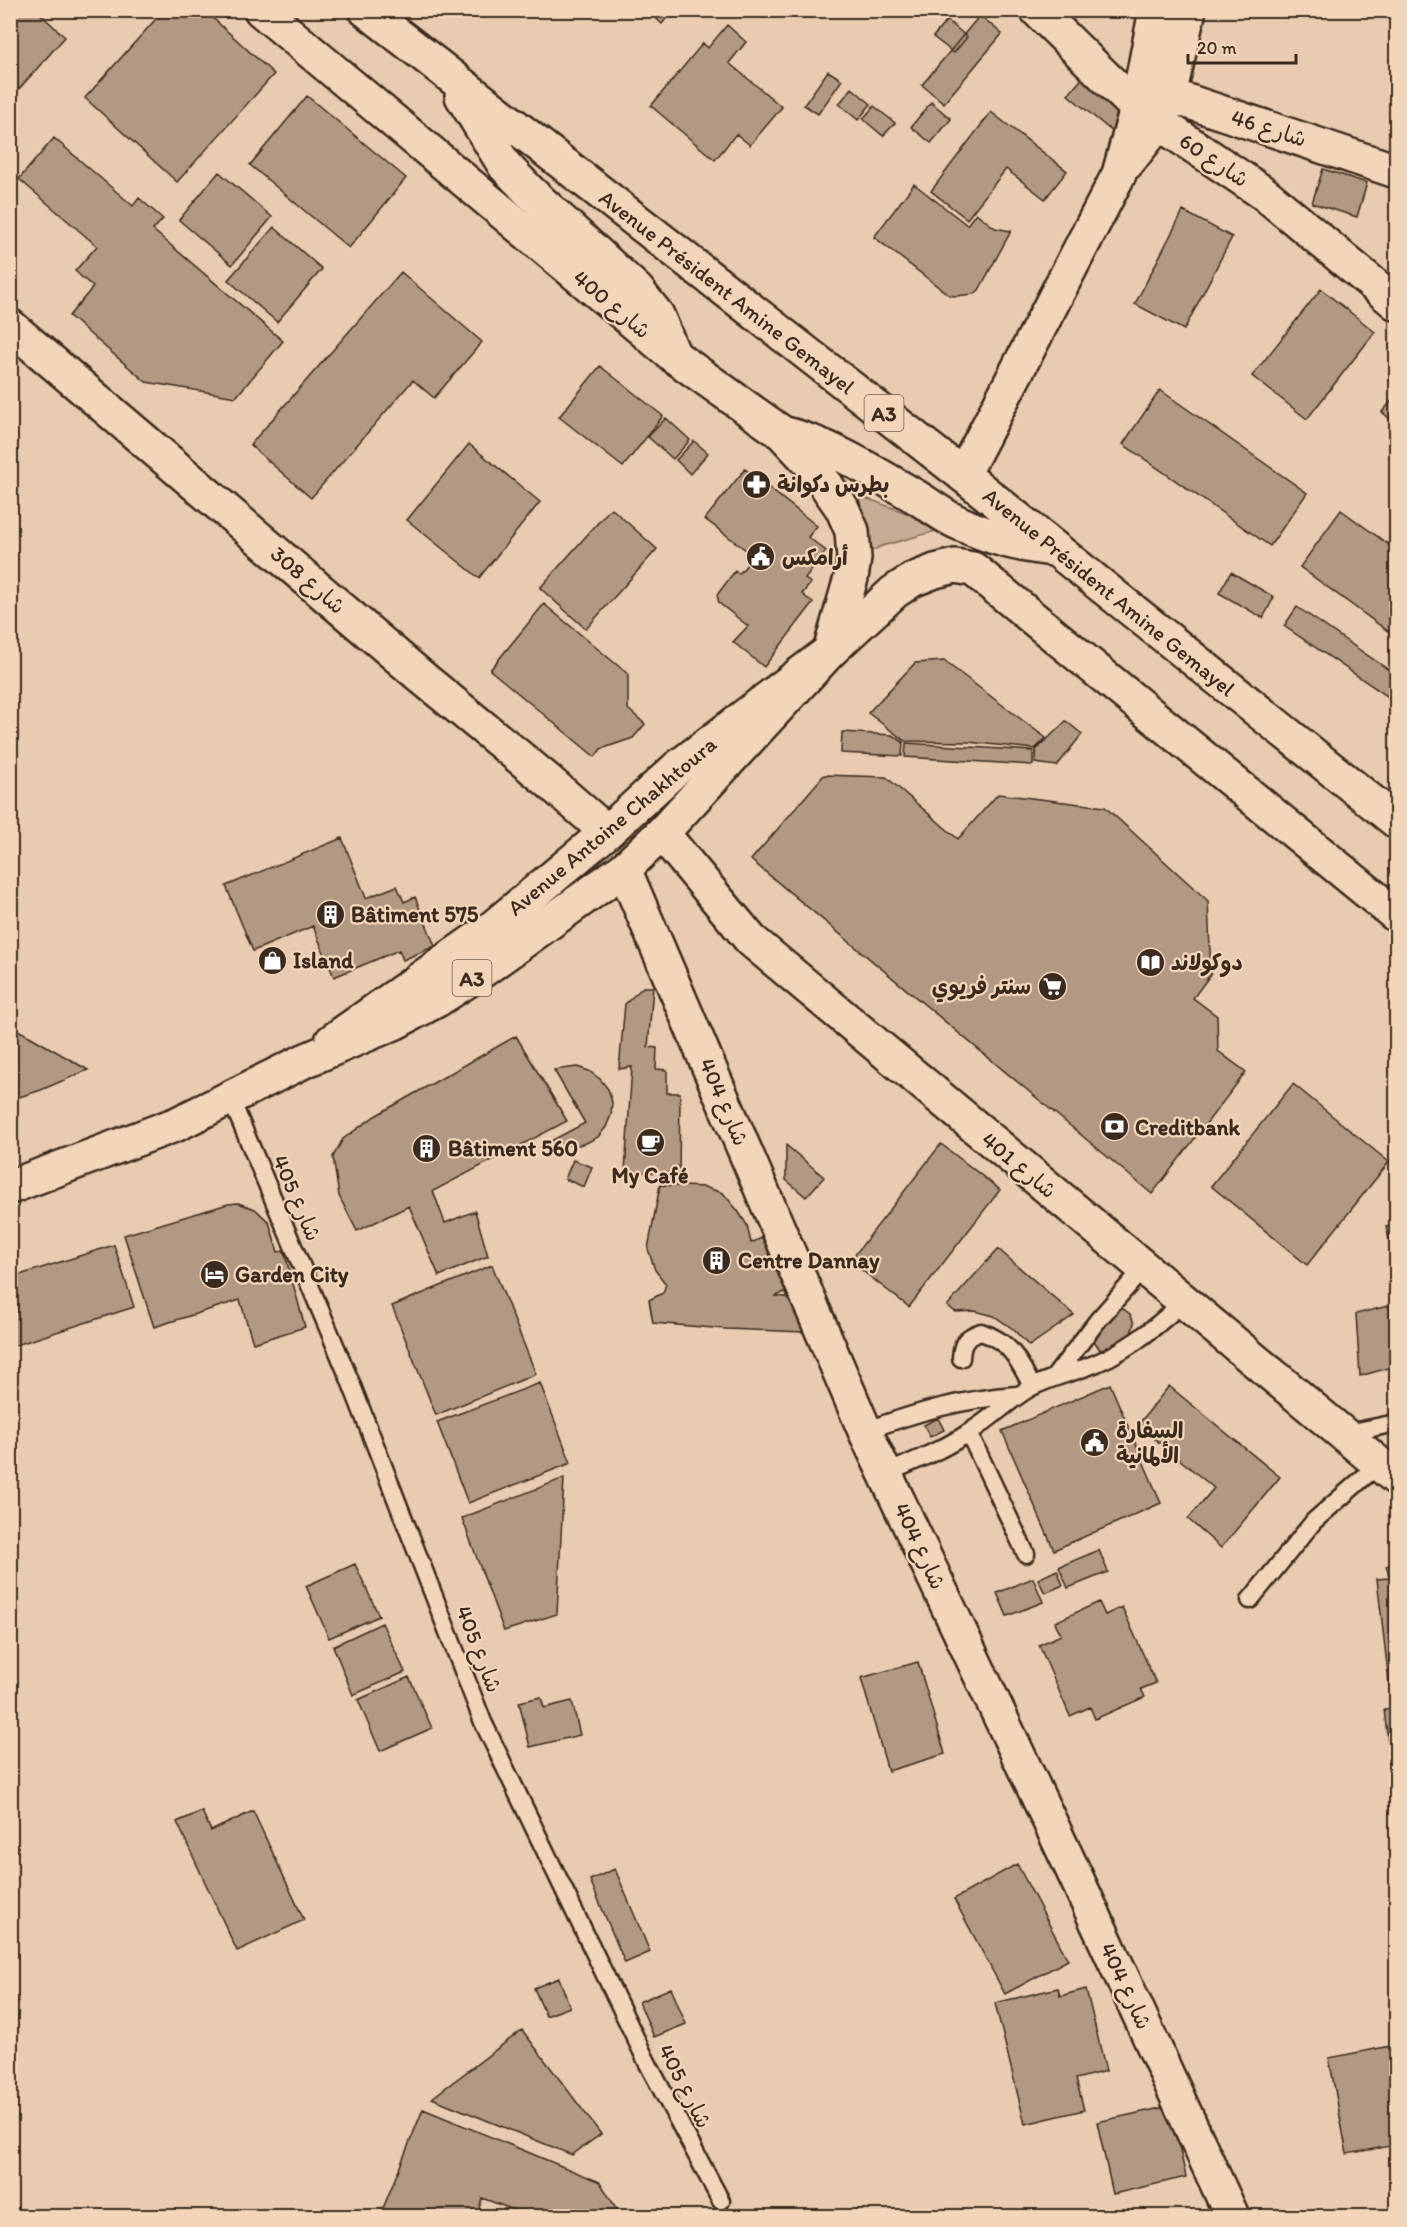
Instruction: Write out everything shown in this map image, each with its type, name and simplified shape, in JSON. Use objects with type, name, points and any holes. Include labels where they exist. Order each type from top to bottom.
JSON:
[{"type":"main road","name":"شارع 400","points":[[261,10],[674,356],[782,433],[812,465],[842,508],[852,531],[854,558],[851,578],[830,651]]},
{"type":"main road","name":"Avenue Président Amine Gemayel","points":[[366,10],[450,78],[963,475],[1394,815]]},
{"type":"main road","name":"شارع 60","points":[[1037,10],[1396,303]]},
{"type":"main road","points":[[1152,102],[1156,10]]},
{"type":"main road","points":[[963,475],[1119,174],[1152,102],[1189,10]]},
{"type":"main road","points":[[450,78],[505,166],[637,290],[657,315],[674,356]]},
{"type":"main road","name":"شارع 46","points":[[1152,102],[1396,171]]},
{"type":"main road","name":"شارع 308","points":[[10,326],[607,832]]},
{"type":"main road","points":[[782,433],[830,448],[955,521],[992,537],[1019,545],[1056,549]]},
{"type":"main road","name":"A3","points":[[10,1187],[177,1125],[304,1061],[396,1022],[476,975],[624,869],[662,833],[830,651],[894,592],[912,580],[955,567],[973,569],[1396,915]]},
{"type":"main road","name":"Avenue Antoine Chakhtoura","points":[[304,1061],[491,929],[607,832],[678,767],[830,651]]},
{"type":"main road","name":"شارع 401","points":[[662,833],[750,940],[1388,1471]]},
{"type":"main road","name":"شارع 404","points":[[624,869],[865,1431],[1232,2217]]},
{"type":"lane","name":"شارع 405","points":[[230,1097],[349,1378],[483,1722],[647,2062],[721,2201]]},
{"type":"lane","points":[[1055,1376],[1098,1320],[1143,1269]]},
{"type":"lane","points":[[885,1474],[969,1433],[1032,1386],[1055,1376],[1081,1369],[1126,1348],[1152,1330],[1183,1302]]},
{"type":"lane","points":[[961,1358],[962,1345],[968,1337],[981,1332],[995,1337],[1007,1345],[1015,1355],[1032,1386]]},
{"type":"lane","points":[[865,1431],[918,1412],[985,1398],[1017,1395]]},
{"type":"lane","points":[[1343,1434],[1396,1423]]},
{"type":"lane","points":[[969,1433],[1026,1554]]},
{"type":"lane","points":[[1250,1600],[1314,1521],[1388,1471]]},
{"type":"shaded area","points":[[859,496],[947,528],[882,546],[869,552]]},
{"type":"building","points":[[10,10],[36,10],[65,37],[10,99]]},
{"type":"building","points":[[164,10],[204,10],[274,74],[177,182],[85,98]]},
{"type":"building","points":[[647,10],[673,10],[662,24]]},
{"type":"building","points":[[980,15],[1002,34],[944,103],[922,85]]},
{"type":"building","points":[[947,20],[967,37],[954,53],[933,37]]},
{"type":"building","points":[[727,25],[746,42],[729,63],[782,107],[750,145],[736,134],[715,160],[651,106],[703,43],[708,48]]},
{"type":"building","points":[[828,71],[842,80],[818,114],[804,105]]},
{"type":"building","points":[[1086,74],[1133,113],[1115,134],[1068,95]]},
{"type":"building","points":[[852,88],[871,104],[858,120],[839,104]]},
{"type":"building","points":[[307,96],[406,178],[349,248],[250,165]]},
{"type":"building","points":[[931,102],[951,119],[931,143],[911,127]]},
{"type":"building","points":[[874,106],[895,123],[883,136],[863,119]]},
{"type":"building","points":[[991,112],[1067,171],[1045,199],[1006,169],[967,219],[931,191]]},
{"type":"building","points":[[1396,118],[1396,140],[1391,139]]},
{"type":"building","points":[[54,138],[133,206],[139,198],[163,219],[153,230],[283,341],[236,397],[146,382],[69,316],[93,287],[75,271],[97,246],[19,179]]},
{"type":"building","points":[[1323,169],[1367,183],[1357,217],[1312,203]]},
{"type":"building","points":[[219,172],[272,217],[232,265],[179,220]]},
{"type":"building","points":[[914,184],[967,225],[976,213],[995,228],[1011,231],[979,290],[974,294],[949,295],[874,237]]},
{"type":"building","points":[[1183,211],[1232,237],[1184,330],[1135,304]]},
{"type":"building","points":[[274,227],[322,269],[277,322],[228,280]]},
{"type":"building","points":[[401,272],[482,342],[434,398],[413,380],[311,498],[250,445]]},
{"type":"building","points":[[1321,289],[1375,332],[1307,419],[1252,376]]},
{"type":"building","points":[[600,366],[663,416],[623,467],[559,417]]},
{"type":"building","points":[[1160,390],[1307,493],[1270,546],[1123,444]]},
{"type":"building","points":[[1396,396],[1396,424],[1382,412]]},
{"type":"building","points":[[666,418],[690,440],[673,459],[648,437]]},
{"type":"building","points":[[694,441],[708,453],[690,474],[676,460]]},
{"type":"building","points":[[469,444],[540,502],[479,578],[407,520]]},
{"type":"building","points":[[745,469],[817,526],[808,537],[826,551],[805,579],[811,583],[802,594],[813,603],[764,667],[733,642],[748,626],[719,603],[717,595],[735,571],[739,574],[754,556],[705,519]]},
{"type":"building","points":[[611,508],[657,549],[586,629],[540,588]]},
{"type":"building","points":[[1341,510],[1396,550],[1396,637],[1300,567]]},
{"type":"building","points":[[1231,572],[1274,597],[1263,618],[1219,593]]},
{"type":"building","points":[[544,604],[628,674],[628,709],[645,724],[633,738],[601,749],[595,757],[490,670]]},
{"type":"building","points":[[1297,607],[1396,675],[1396,702],[1284,626]]},
{"type":"building","points":[[944,661],[1046,738],[1035,749],[968,742],[905,741],[868,713],[915,663]]},
{"type":"building","points":[[1066,721],[1082,734],[1057,766],[1035,763],[1036,750]]},
{"type":"building","points":[[842,732],[892,735],[903,742],[902,756],[841,753]]},
{"type":"building","points":[[906,743],[1033,751],[1033,765],[905,757]]},
{"type":"building","name":"سنتر فريوي","points":[[824,775],[886,777],[958,839],[998,794],[1105,807],[1208,901],[1211,974],[1193,998],[1217,1016],[1218,1051],[1246,1072],[1152,1194],[751,860]]},
{"type":"building","name":"Bâtiment 575","points":[[342,838],[366,898],[397,886],[404,902],[415,897],[435,946],[403,960],[399,950],[334,977],[313,926],[253,951],[226,886]]},
{"type":"building","points":[[643,987],[653,987],[648,1047],[657,1048],[656,1069],[667,1070],[667,1093],[680,1093],[679,1174],[625,1171],[632,1067],[619,1069],[625,1004]]},
{"type":"building","points":[[10,1026],[31,1037],[88,1070],[10,1100]]},
{"type":"building","name":"Bâtiment 560","points":[[516,1036],[567,1121],[433,1191],[445,1223],[475,1211],[488,1256],[439,1276],[409,1206],[357,1231],[339,1196],[333,1157],[343,1139],[375,1116]]},
{"type":"building","points":[[577,1067],[589,1071],[600,1079],[608,1089],[612,1102],[611,1115],[606,1127],[598,1137],[574,1146],[551,1141],[585,1123],[554,1070]]},
{"type":"building","points":[[1293,1084],[1389,1162],[1307,1265],[1211,1186]]},
{"type":"building","points":[[941,1144],[1000,1190],[909,1307],[850,1261]]},
{"type":"building","points":[[786,1145],[824,1177],[806,1197],[786,1180]]},
{"type":"building","points":[[573,1160],[592,1167],[584,1187],[565,1179]]},
{"type":"building","name":"Centre Dannay","points":[[660,1185],[704,1187],[723,1193],[747,1225],[751,1243],[770,1234],[796,1287],[776,1296],[804,1299],[804,1332],[653,1323],[649,1300],[663,1293],[666,1284],[655,1270],[648,1249]]},
{"type":"building","name":"Garden City","points":[[238,1203],[255,1209],[269,1222],[278,1252],[284,1251],[305,1327],[253,1343],[240,1300],[154,1327],[124,1235]]},
{"type":"building","points":[[1396,1224],[1396,1266],[1386,1227]]},
{"type":"building","points":[[114,1245],[134,1307],[10,1347],[10,1278]]},
{"type":"building","points":[[998,1249],[1074,1315],[1029,1346],[1013,1329],[994,1316],[975,1311],[956,1312],[947,1306]]},
{"type":"building","points":[[492,1265],[536,1374],[436,1415],[392,1306]]},
{"type":"building","points":[[1396,1304],[1396,1366],[1360,1376],[1356,1314]]},
{"type":"building","points":[[1122,1308],[1130,1314],[1134,1323],[1130,1337],[1101,1351],[1092,1338],[1112,1309]]},
{"type":"building","points":[[540,1383],[571,1463],[468,1503],[437,1422]]},
{"type":"building","points":[[1110,1384],[1161,1503],[1054,1550],[1002,1431]]},
{"type":"building","points":[[1169,1386],[1280,1477],[1221,1548],[1188,1519],[1214,1488],[1138,1425]]},
{"type":"building","points":[[938,1418],[944,1430],[930,1437],[924,1425]]},
{"type":"building","points":[[564,1478],[557,1614],[504,1631],[462,1518]]},
{"type":"building","points":[[1099,1550],[1108,1572],[1068,1588],[1059,1567]]},
{"type":"building","points":[[1396,1563],[1396,1698],[1391,1699],[1377,1579],[1390,1578],[1386,1566]]},
{"type":"building","points":[[355,1564],[379,1616],[329,1638],[306,1586]]},
{"type":"building","points":[[1057,1570],[1063,1585],[1045,1593],[1038,1579]]},
{"type":"building","points":[[1033,1578],[1043,1602],[1007,1616],[997,1593]]},
{"type":"building","points":[[1099,1602],[1105,1615],[1122,1607],[1156,1683],[1141,1689],[1145,1697],[1095,1719],[1090,1707],[1070,1716],[1039,1645],[1061,1635],[1055,1622]]},
{"type":"building","points":[[382,1623],[405,1672],[353,1695],[333,1646]]},
{"type":"building","points":[[918,1662],[945,1754],[888,1771],[861,1678]]},
{"type":"building","points":[[409,1677],[432,1728],[380,1751],[358,1700]]},
{"type":"building","points":[[541,1697],[544,1708],[572,1701],[580,1735],[530,1747],[519,1702]]},
{"type":"building","points":[[1396,1709],[1396,1779],[1393,1780],[1384,1710]]},
{"type":"building","points":[[202,1811],[211,1831],[253,1811],[304,1920],[237,1951],[177,1822]]},
{"type":"building","points":[[1017,1864],[1068,1960],[1005,1994],[954,1899]]},
{"type":"building","points":[[615,1869],[650,1952],[625,1963],[590,1880]]},
{"type":"building","points":[[559,1978],[570,2007],[546,2016],[534,1988]]},
{"type":"building","points":[[671,1988],[686,2024],[654,2037],[639,2002]]},
{"type":"building","points":[[1058,1988],[1060,1996],[1086,1989],[1106,2071],[1076,2079],[1084,2110],[1025,2124],[995,2003]]},
{"type":"building","points":[[522,2030],[601,2134],[572,2155],[432,2098]]},
{"type":"building","points":[[1396,2045],[1396,2145],[1347,2154],[1329,2058]]},
{"type":"building","points":[[1170,2106],[1186,2177],[1113,2194],[1097,2122]]},
{"type":"building","points":[[423,2109],[600,2182],[621,2216],[530,2216],[482,2198],[477,2216],[380,2216]]},
{"type":"place","name":"بطرس دكوانة","points":[[756,484]]},
{"type":"place","name":"أرامكس","points":[[761,557]]},
{"type":"place","name":"Bâtiment 575","points":[[330,914]]},
{"type":"place","name":"Island","points":[[272,960]]},
{"type":"place","name":"دوكولاند","points":[[1150,962]]},
{"type":"place","name":"سنتر فريوي","points":[[1052,986]]},
{"type":"place","name":"Creditbank","points":[[1114,1127]]},
{"type":"place","name":"My Café","points":[[650,1143]]},
{"type":"place","name":"Bâtiment 560","points":[[427,1148]]},
{"type":"place","name":"Centre Dannay","points":[[717,1260]]},
{"type":"place","name":"Garden City","points":[[214,1274]]},
{"type":"place","name":"السفارة الألمانية","points":[[1095,1443]]}]
